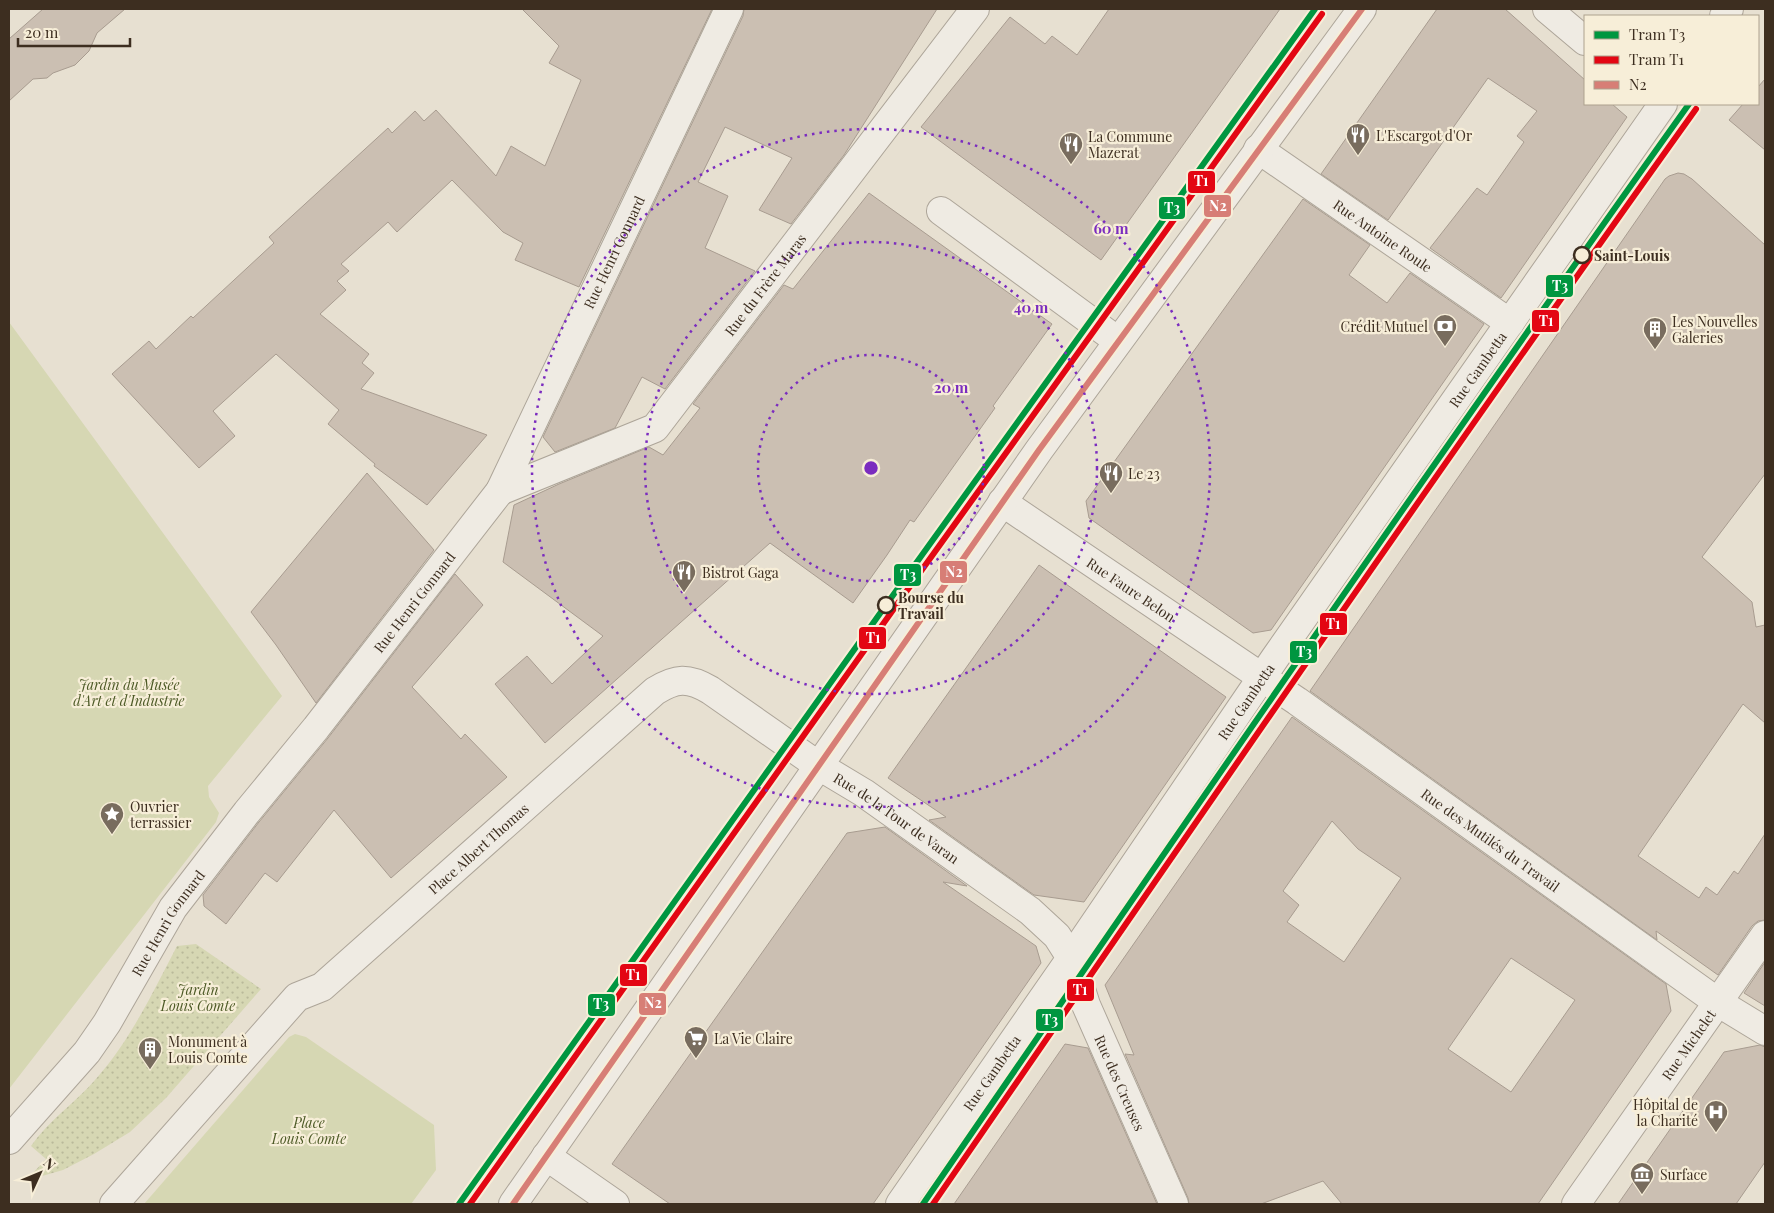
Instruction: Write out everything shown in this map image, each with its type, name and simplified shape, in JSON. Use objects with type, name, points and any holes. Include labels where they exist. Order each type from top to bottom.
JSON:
[{"type":"street","name":"Rue Henri Gonnard","points":[[9,1140],[87,1052],[108,1023],[173,908],[500,492],[729,9]]},
{"type":"street","name":"Rue du Frère Maras","points":[[500,492],[655,428],[975,9]]},
{"type":"street","points":[[513,1204],[1002,502],[1362,9]]},
{"type":"street","points":[[1547,9],[1584,41]]},
{"type":"street","name":"Rue Gambetta","points":[[900,1204],[1262,677],[1661,105]]},
{"type":"street","name":"Rue Antoine Roule","points":[[1258,149],[1510,323]]},
{"type":"street","points":[[941,211],[1118,341]]},
{"type":"street","name":"Rue Faure Belon","points":[[1002,502],[1262,677]]},
{"type":"street","name":"Rue des Mutilés du Travail","points":[[1262,677],[1719,1003],[1765,1031]]},
{"type":"street","name":"Rue de la Tour de Varan","points":[[655,691],[668,683],[680,680],[699,684],[819,766],[864,793],[1030,911],[1057,936],[1070,958]]},
{"type":"street","name":"Place Albert Thomas","points":[[114,1204],[297,997],[322,987],[655,691]]},
{"type":"street","name":"Rue Michelet","points":[[1576,1204],[1765,935]]},
{"type":"street","name":"Rue des Creuses","points":[[1070,958],[1086,1004],[1174,1204]]},
{"type":"street","points":[[546,1156],[615,1204]]},
{"type":"green space","name":"Jardin du Musée d'Art et d'Industrie","points":[[9,322],[282,696],[208,786],[209,797],[219,813],[216,822],[9,1089]]},
{"type":"green space","name":"Jardin Louis Comte","points":[[196,944],[261,989],[166,1098],[130,1132],[63,1170],[42,1176],[32,1174],[46,1159],[31,1146],[45,1128],[108,1065],[140,1016],[177,946]]},
{"type":"green space","name":"Place Louis Comte","points":[[295,1034],[306,1037],[434,1125],[436,1170],[411,1204],[144,1204],[289,1037]]},
{"type":"building","points":[[43,9],[125,9],[97,33],[89,51],[75,65],[53,73],[47,78],[33,79],[9,101],[9,39]]},
{"type":"building","points":[[522,9],[712,9],[579,287],[515,260],[523,243],[503,232],[452,180],[397,232],[388,222],[341,264],[349,271],[337,281],[346,290],[320,314],[369,354],[362,363],[374,373],[361,389],[487,435],[427,505],[374,466],[375,464],[328,424],[339,410],[276,354],[213,411],[235,436],[199,468],[112,374],[149,341],[156,349],[191,316],[193,318],[274,243],[269,237],[388,128],[392,133],[415,111],[424,121],[436,110],[496,176],[511,146],[545,166],[581,80],[549,63],[559,46]]},
{"type":"building","points":[[744,9],[937,9],[844,155],[791,224],[759,210],[792,158],[725,127],[698,182],[728,196],[705,248],[755,271],[665,389],[642,377],[615,428],[555,452],[543,437],[743,16]]},
{"type":"building","name":"La Commune Mazerat","points":[[1109,9],[1280,9],[1101,260],[921,127],[1010,17],[1045,44],[1052,36],[1077,55]]},
{"type":"building","points":[[1437,9],[1505,9],[1584,79],[1584,105],[1613,105],[1627,117],[1501,298],[1430,248],[1477,188],[1487,195],[1524,142],[1517,136],[1537,111],[1488,78],[1388,220],[1321,174]]},
{"type":"building","points":[[1765,79],[1765,150],[1729,120],[1742,105],[1759,105],[1759,86]]},
{"type":"building","points":[[1678,173],[1692,179],[1765,245],[1765,474],[1702,557],[1752,602],[1756,627],[1765,625],[1765,723],[1743,704],[1638,856],[1699,898],[1706,887],[1717,895],[1734,871],[1738,874],[1765,834],[1765,920],[1758,921],[1752,926],[1718,975],[1656,931],[1657,940],[1310,691],[1665,179]]},
{"type":"building","name":"Bourse du Travail","points":[[869,193],[1052,324],[993,406],[995,408],[914,522],[910,520],[853,603],[770,543],[545,743],[495,684],[527,656],[552,684],[603,636],[503,562],[514,505],[559,484],[649,447],[663,455],[700,408],[693,404],[784,285],[793,289]]},
{"type":"building","points":[[1303,199],[1370,245],[1349,275],[1387,303],[1410,273],[1484,324],[1271,630],[1253,633],[1089,518],[1086,501]]},
{"type":"building","points":[[367,473],[434,550],[316,703],[251,612]]},
{"type":"building","points":[[1039,565],[1226,697],[1084,902],[1034,895],[929,820],[946,817],[888,778]]},
{"type":"building","points":[[455,574],[483,605],[412,687],[461,739],[465,734],[507,777],[391,878],[334,810],[277,882],[265,873],[226,924],[204,906],[203,895]]},
{"type":"building","points":[[1292,717],[1666,984],[1671,1011],[1538,1204],[1342,1204],[1323,1181],[1261,1204],[1189,1204],[1125,1054],[1134,1055],[1105,985]],"holes":[[[1332,821],[1358,849],[1401,878],[1344,962],[1287,922],[1299,905],[1283,891]],[[1511,958],[1575,1000],[1511,1092],[1448,1049]]]},
{"type":"building","points":[[885,827],[967,886],[943,882],[1036,946],[1041,963],[873,1204],[670,1204],[612,1164],[847,833]]},
{"type":"building","points":[[1765,962],[1765,1006],[1744,993]]},
{"type":"building","points":[[1065,1044],[1088,1048],[1157,1204],[954,1204]]},
{"type":"building","name":"Hôpital de la Charité","points":[[1760,1045],[1765,1047],[1765,1162],[1736,1204],[1618,1204],[1724,1052]]},
{"type":"tram line","name":"T3","points":[[459,1204],[886,605],[1315,9]]},
{"type":"tram line","name":"T1","points":[[470,1204],[893,610],[1322,14]]},
{"type":"tram line","name":"T3","points":[[923,1204],[1399,515],[1688,105]]},
{"type":"tram line","name":"T1","points":[[933,1204],[1407,518],[1696,109]]},
{"type":"transit line","name":"N2","points":[[513,1204],[1039,450],[1362,9]]},
{"type":"place","name":"L'Escargot d'Or","points":[[1358,156]]},
{"type":"place","name":"La Commune Mazerat","points":[[1071,165]]},
{"type":"place","name":"Saint-Louis","points":[[1582,255]]},
{"type":"place","name":"Crédit Mutuel","points":[[1445,347]]},
{"type":"place","name":"Les Nouvelles Galeries","points":[[1655,350]]},
{"type":"place","name":"Le 23","points":[[1111,494]]},
{"type":"place","name":"Bistrot Gaga","points":[[684,593]]},
{"type":"place","name":"Bourse du Travail","points":[[886,605]]},
{"type":"place","name":"Ouvrier terrassier","points":[[112,835]]},
{"type":"place","name":"La Vie Claire","points":[[696,1059]]},
{"type":"place","name":"Monument à Louis Comte","points":[[150,1070]]},
{"type":"place","name":"Hôpital de la Charité","points":[[1716,1133]]},
{"type":"place","name":"Surface","points":[[1642,1195]]}]
